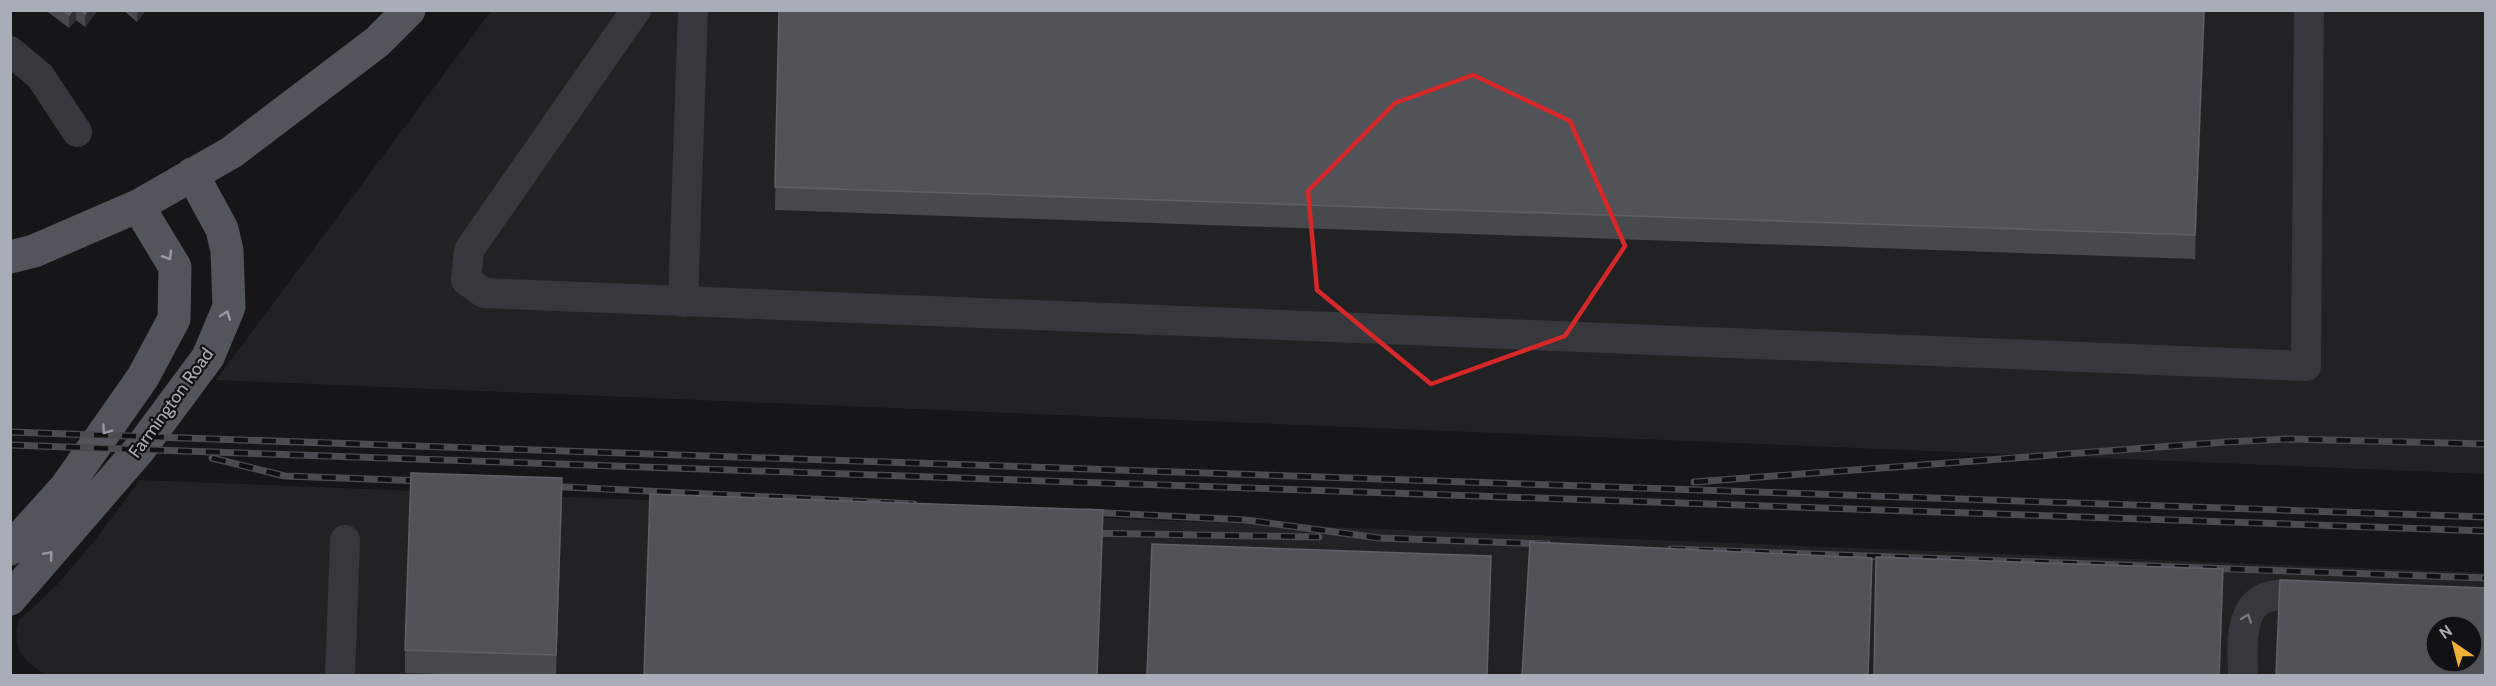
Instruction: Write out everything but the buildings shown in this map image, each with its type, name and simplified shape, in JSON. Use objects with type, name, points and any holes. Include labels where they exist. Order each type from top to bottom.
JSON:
[{"type":"main road","points":[[10,257],[34,251],[138,206],[232,152],[378,42],[409,10]]},
{"type":"main road","name":"Farmington Road","points":[[10,599],[139,450],[208,357],[229,308],[227,251],[222,229],[192,174]]},
{"type":"main road","name":"Farmington Road","points":[[10,549],[66,487],[143,377],[174,319],[175,267],[138,206]]},
{"type":"street","points":[[636,10],[469,250],[466,280],[484,293],[2306,366],[2309,10]]},
{"type":"street","points":[[683,302],[693,10]]},
{"type":"street","points":[[10,51],[40,76],[77,132]]},
{"type":"street","points":[[340,675],[345,540]]},
{"type":"street","points":[[2243,675],[2244,622],[2252,607],[2276,595],[2346,597]]},
{"type":"highlighted area","points":[[1473,75],[1570,121],[1625,246],[1565,336],[1431,384],[1317,290],[1308,191],[1395,103]]},
{"type":"shaded area","points":[[491,11],[2485,11],[2485,474],[216,380]]},
{"type":"shaded area","points":[[140,480],[2486,573],[2485,676],[47,676],[28,662],[19,651],[16,636],[18,621],[56,586],[93,543]]},
{"type":"railway","points":[[10,432],[2486,517]]},
{"type":"railway","points":[[1694,482],[2226,442],[2290,439],[2486,444]]},
{"type":"railway","points":[[10,445],[2486,531]]},
{"type":"railway","points":[[212,458],[285,476],[425,481]]},
{"type":"railway","points":[[545,486],[914,504]]},
{"type":"railway","points":[[1088,512],[1246,520],[1379,538],[1548,544]]},
{"type":"railway","points":[[1085,533],[1319,537]]},
{"type":"railway","points":[[1671,549],[2486,578]]}]
